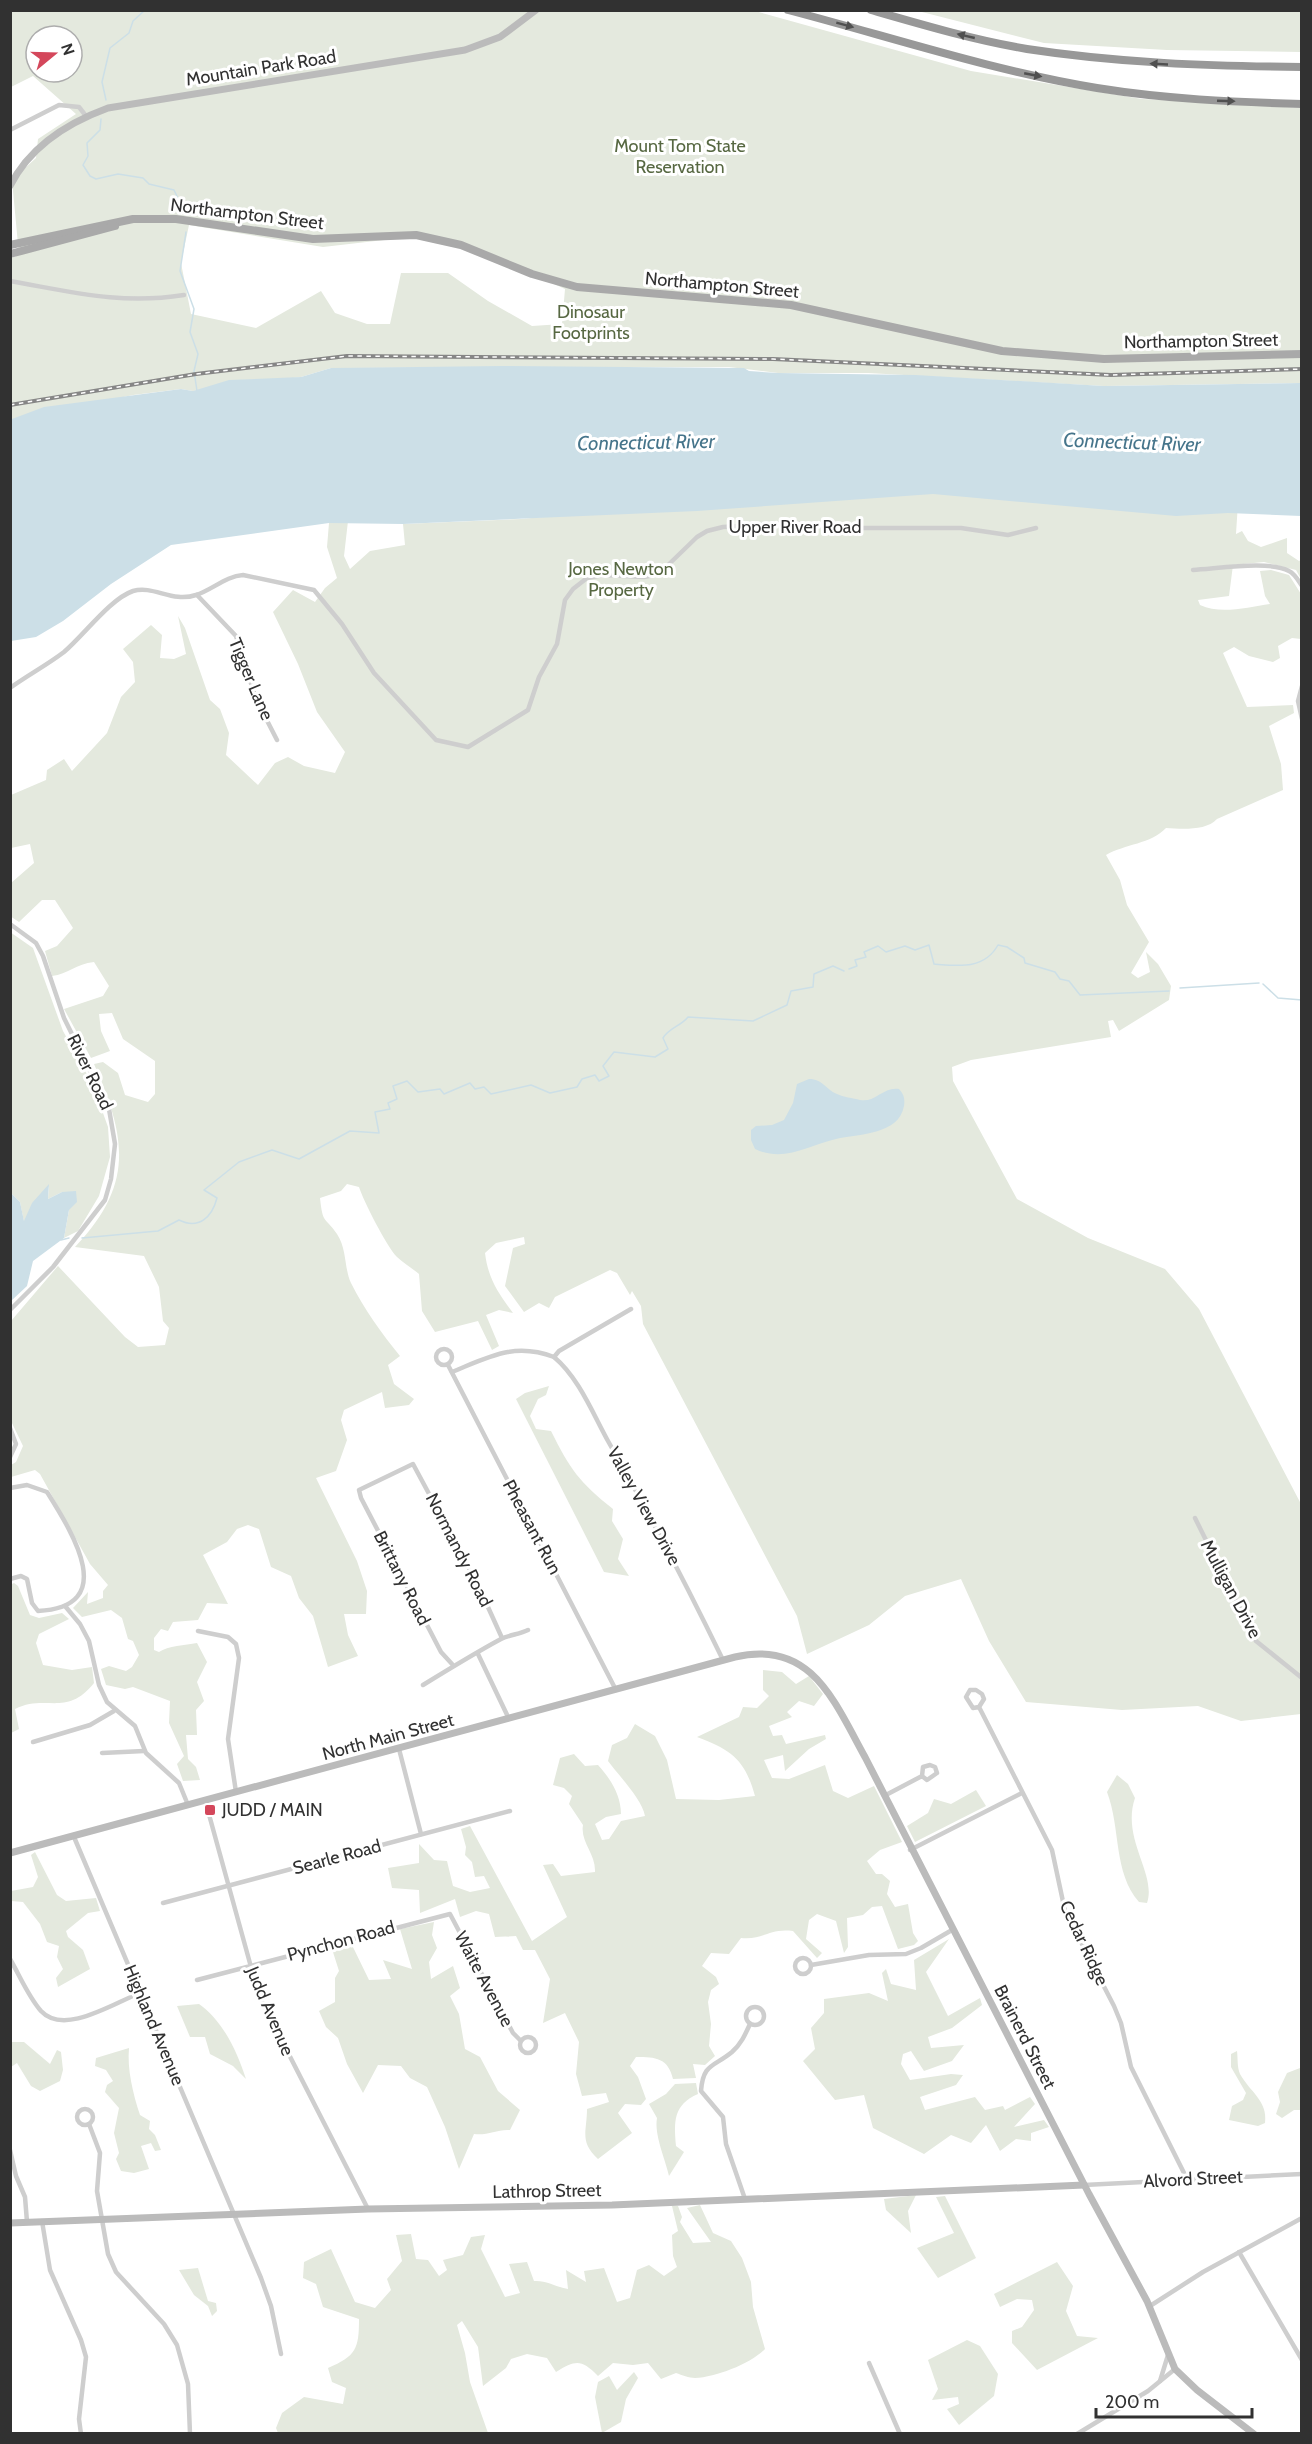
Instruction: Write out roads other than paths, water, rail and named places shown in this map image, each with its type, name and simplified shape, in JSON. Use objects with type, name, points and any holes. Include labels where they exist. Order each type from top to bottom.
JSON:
[{"type":"highway","points":[[788,10],[986,64],[1097,88],[1170,98],[1302,104]]},
{"type":"highway","points":[[871,10],[992,42],[1100,59],[1203,66],[1302,67]]},
{"type":"main road","points":[[10,245],[115,221],[146,219]]},
{"type":"main road","points":[[10,254],[146,219]]},
{"type":"main road","name":"Northampton Street","points":[[146,219],[176,219],[313,239],[398,235],[434,238],[461,244],[532,274],[577,287],[791,306],[1027,354],[1104,359],[1302,354]]},
{"type":"street","name":"Mountain Park Road","points":[[10,186],[31,155],[68,125],[86,116],[130,104],[465,50],[500,37],[536,10]]},
{"type":"street","points":[[10,130],[59,105],[79,107],[86,116]]},
{"type":"street","points":[[10,281],[110,299],[160,299],[184,295]]},
{"type":"street","name":"Upper River Road","points":[[197,595],[235,576],[243,575],[314,590],[342,624],[374,674],[436,740],[468,747],[528,710],[539,677],[552,657],[558,640],[564,600],[573,589],[587,578],[603,575],[644,577],[654,575],[707,531],[759,524],[961,528],[1008,535],[1036,528]]},
{"type":"street","points":[[1193,570],[1260,566],[1285,569],[1295,575],[1302,586]]},
{"type":"street","points":[[10,688],[50,663],[116,602],[131,592],[149,590],[180,598],[197,595]]},
{"type":"street","name":"Tigger Lane","points":[[197,595],[236,636],[256,699],[277,740]]},
{"type":"street","points":[[1302,686],[1298,701],[1302,719]]},
{"type":"street","name":"River Road","points":[[10,924],[36,943],[43,956],[64,1018],[109,1109],[115,1143],[111,1179],[105,1200],[53,1267],[10,1310]]},
{"type":"street","points":[[452,1372],[512,1350],[525,1349],[554,1357],[559,1351],[631,1309]]},
{"type":"street","name":"Valley View Drive","points":[[554,1357],[573,1380],[626,1472],[671,1554],[723,1660]]},
{"type":"street","name":"Pheasant Run","points":[[448,1365],[616,1690]]},
{"type":"street","points":[[10,1428],[16,1442],[10,1457]]},
{"type":"street","name":"Brittany Road","points":[[413,1464],[360,1489],[366,1509],[417,1608],[441,1652],[452,1664]]},
{"type":"street","name":"Normandy Road","points":[[413,1464],[478,1585],[502,1638]]},
{"type":"street","points":[[10,1488],[27,1485],[47,1492],[82,1560],[84,1584],[77,1597],[65,1606],[38,1611],[32,1603],[27,1579],[21,1576],[10,1579]]},
{"type":"street","name":"Mulligan Drive","points":[[1196,1518],[1256,1641],[1302,1678]]},
{"type":"street","points":[[65,1606],[86,1635],[101,1691],[114,1711],[135,1726],[144,1751],[154,1764],[179,1783],[188,1805]]},
{"type":"street","points":[[423,1685],[452,1664],[478,1654],[502,1638],[528,1630]]},
{"type":"street","points":[[198,1631],[228,1637],[236,1644],[240,1658],[228,1739],[236,1792]]},
{"type":"street","name":"North Main Street","points":[[10,1853],[723,1660],[754,1653],[773,1653]]},
{"type":"street","name":"Brainerd Street","points":[[773,1653],[800,1664],[825,1688],[859,1747],[1084,2185],[1150,2306],[1175,2369],[1197,2390],[1254,2433]]},
{"type":"street","points":[[478,1654],[509,1719]]},
{"type":"street","name":"Cedar Ridge","points":[[970,1690],[976,1690],[982,1694],[984,1699],[979,1707],[973,1708],[967,1703],[966,1697],[970,1690]]},
{"type":"street","name":"Cedar Ridge","points":[[979,1707],[1055,1856],[1065,1911],[1119,2017],[1131,2067],[1187,2179]]},
{"type":"street","points":[[33,1742],[91,1725],[114,1711]]},
{"type":"street","points":[[399,1749],[421,1834]]},
{"type":"street","points":[[102,1753],[144,1751]]},
{"type":"street","points":[[884,1796],[922,1776]]},
{"type":"street","points":[[910,1850],[1022,1793]]},
{"type":"street","name":"Judd Avenue","points":[[205,1800],[250,1966],[268,2016],[368,2209]]},
{"type":"street","name":"Searle Road","points":[[163,1903],[510,1811]]},
{"type":"street","name":"Highland Avenue","points":[[75,1837],[267,2293],[281,2354]]},
{"type":"street","name":"Pynchon Road","points":[[197,1980],[450,1914]]},
{"type":"street","name":"Waite Avenue","points":[[450,1914],[513,2033],[521,2041]]},
{"type":"street","points":[[811,1965],[869,1955],[906,1954],[952,1930]]},
{"type":"street","points":[[10,1959],[42,2012],[58,2022],[79,2018],[140,1993]]},
{"type":"street","points":[[745,2199],[726,2144],[723,2117],[701,2091],[702,2077],[708,2067],[731,2053],[742,2042],[750,2024]]},
{"type":"street","points":[[88,2124],[100,2153],[97,2191],[108,2254],[116,2272],[164,2324],[177,2345],[188,2384],[190,2433]]},
{"type":"street","points":[[10,2150],[16,2176],[25,2197],[27,2222]]},
{"type":"street","name":"Alvord Street","points":[[1084,2185],[1302,2174]]},
{"type":"street","name":"Lathrop Street","points":[[10,2223],[368,2209],[612,2205],[1084,2185]]},
{"type":"street","points":[[1150,2306],[1221,2262],[1302,2218]]},
{"type":"street","points":[[42,2221],[50,2270],[81,2340],[86,2357],[79,2419],[81,2433]]},
{"type":"street","points":[[1239,2252],[1302,2360]]},
{"type":"street","points":[[1159,2383],[1168,2355]]},
{"type":"street","points":[[869,2363],[900,2433]]},
{"type":"street","points":[[1077,2433],[1159,2383],[1175,2369]]},
{"type":"water","name":"Connecticut River","points":[[502,366],[744,368],[749,371],[778,373],[916,375],[1104,386],[1301,383],[1301,516],[1228,513],[1176,516],[933,494],[697,511],[403,524],[329,523],[171,545],[111,584],[63,621],[36,637],[11,641],[12,419],[44,407],[181,389],[193,391],[229,380],[301,377],[331,368]]},
{"type":"water","points":[[809,1079],[821,1082],[839,1095],[860,1100],[899,1089],[904,1097],[901,1116],[894,1123],[876,1132],[836,1139],[796,1152],[776,1154],[755,1149],[751,1140],[751,1130],[756,1126],[772,1125],[784,1120],[793,1103],[797,1084]]},
{"type":"water","points":[[49,1184],[48,1199],[62,1192],[76,1191],[77,1202],[69,1210],[64,1238],[33,1261],[27,1286],[11,1301],[11,1193],[20,1202],[24,1221],[32,1203]]},
{"type":"waterway","points":[[106,100],[102,82],[110,48],[129,33],[133,21],[145,10]]},
{"type":"waterway","points":[[101,119],[100,130],[87,143],[88,156],[83,165],[90,176],[96,179],[118,174],[143,178],[149,184],[174,190],[184,211]]},
{"type":"waterway","points":[[186,232],[180,271],[194,309],[190,332],[198,354],[194,371],[197,391]]},
{"type":"waterway","points":[[849,969],[857,966],[855,960],[866,957],[864,952],[878,946],[886,952],[905,946],[915,950],[929,945],[934,964],[970,965],[985,959],[998,945],[1007,947],[1024,958],[1025,963],[1055,972],[1060,979],[1069,981],[1080,995],[1169,991]]},
{"type":"waterway","points":[[82,1238],[158,1231],[179,1220],[186,1223],[204,1220],[212,1211],[217,1198],[204,1190],[239,1162],[272,1150],[299,1159],[350,1131],[379,1133],[375,1112],[390,1109],[388,1103],[397,1099],[393,1086],[407,1081],[418,1092],[440,1089],[444,1094],[470,1083],[475,1089],[484,1087],[491,1094],[531,1085],[550,1093],[577,1087],[582,1079],[595,1075],[599,1081],[609,1076],[603,1066],[614,1052],[655,1057],[668,1049],[663,1038],[688,1017],[753,1021],[787,1005],[791,991],[813,987],[814,974],[833,966],[844,971]]},
{"type":"waterway","points":[[1180,988],[1259,983]]},
{"type":"waterway","points":[[1263,984],[1278,998],[1302,1000]]},
{"type":"waterway","points":[[61,1240],[69,1238]]},
{"type":"railway","points":[[10,405],[196,374],[347,356],[773,359],[1111,375],[1302,369]]},
{"type":"place","name":"JUDD / MAIN","points":[[210,1810]]},
{"type":"park label","name":"Mount Tom State Reservation","points":[[680,156]]},
{"type":"park label","name":"Dinosaur Footprints","points":[[591,322]]},
{"type":"park label","name":"Jones Newton Property","points":[[621,579]]}]
